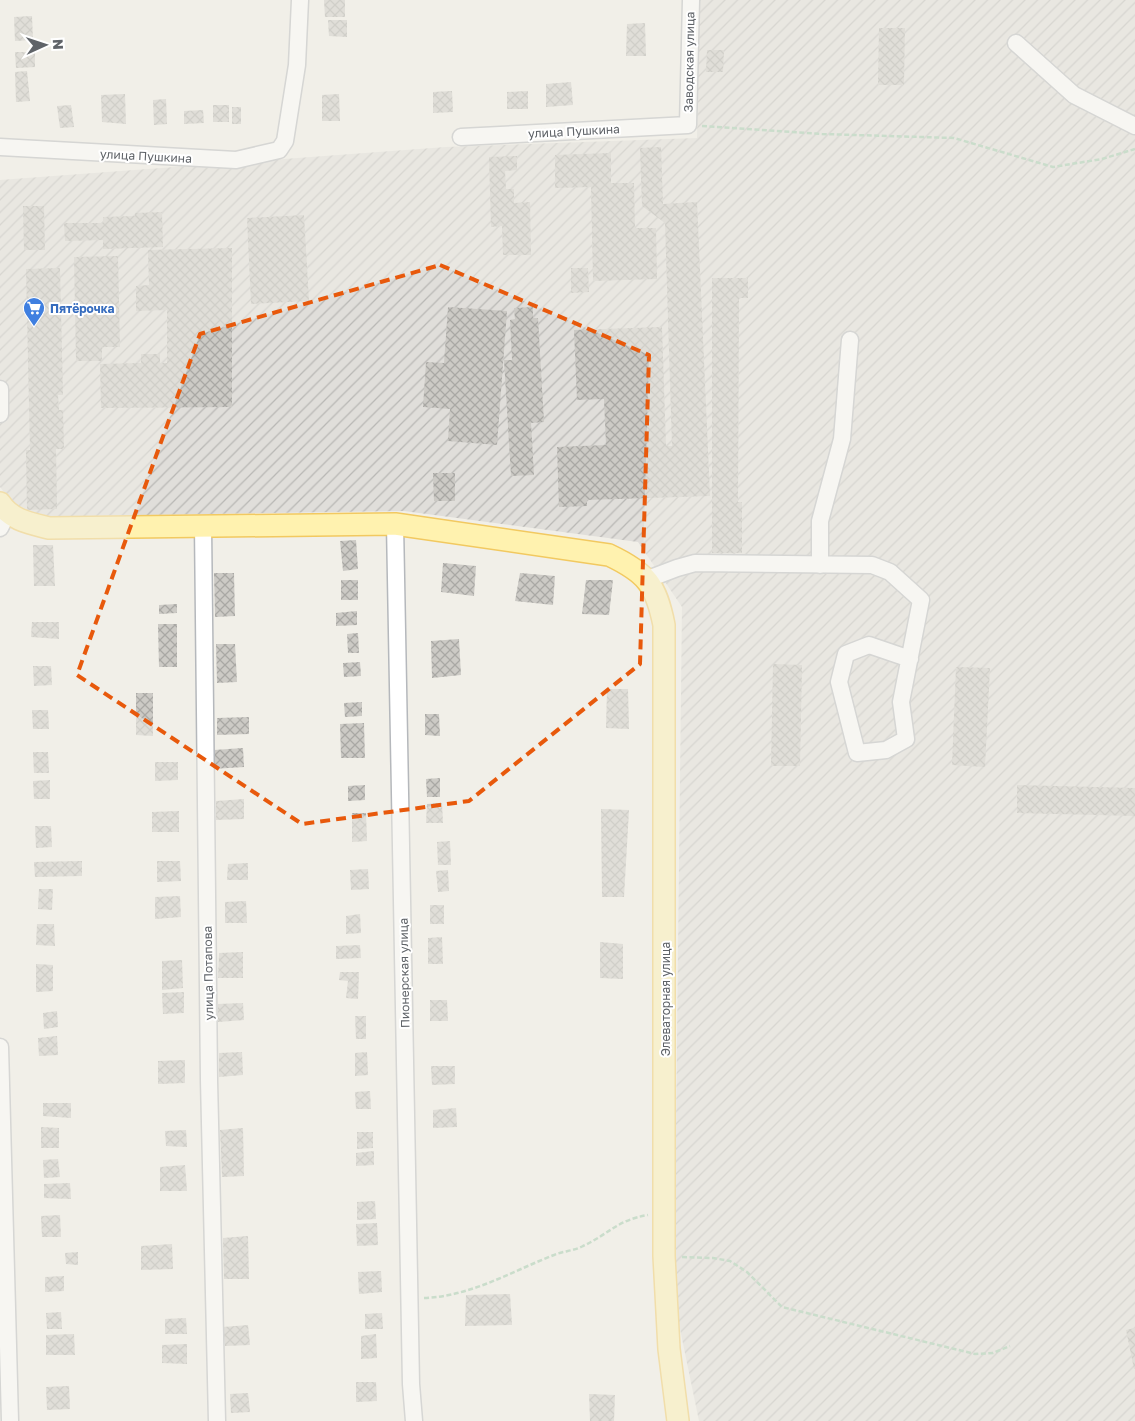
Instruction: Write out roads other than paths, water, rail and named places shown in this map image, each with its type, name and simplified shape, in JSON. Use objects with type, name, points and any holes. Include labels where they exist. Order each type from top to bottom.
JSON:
[{"type":"main road","points":[[2,515],[49,528],[395,524],[609,555],[628,564],[648,580]]},
{"type":"main road","name":"Элеваторная улица","points":[[648,580],[659,599],[664,625],[664,1256],[669,1349],[678,1421]]},
{"type":"street","name":"улица Пушкина","points":[[0,147],[236,160],[279,150],[285,141],[297,65],[300,0]]},
{"type":"street","name":"Заводская улица","points":[[688,125],[690,0]]},
{"type":"street","points":[[1016,43],[1074,95],[1135,126]]},
{"type":"street","name":"улица Пушкина","points":[[461,137],[688,125]]},
{"type":"street","points":[[820,565],[820,521],[842,439],[850,340]]},
{"type":"street","points":[[0,389],[0,414]]},
{"type":"street","name":"Пионерская улица","points":[[395,524],[409,1299],[414,1421]]},
{"type":"street","name":"улица Потапова","points":[[202,525],[209,1090],[217,1421]]},
{"type":"street","points":[[648,580],[677,568],[696,563],[872,566],[890,572],[921,600],[910,659],[901,702],[906,740],[886,750],[857,753],[839,682],[846,654],[870,645],[910,659]]},
{"type":"street","points":[[0,1047],[10,1421]]},
{"type":"place","name":"Пятёрочка","points":[[34,327]]}]
